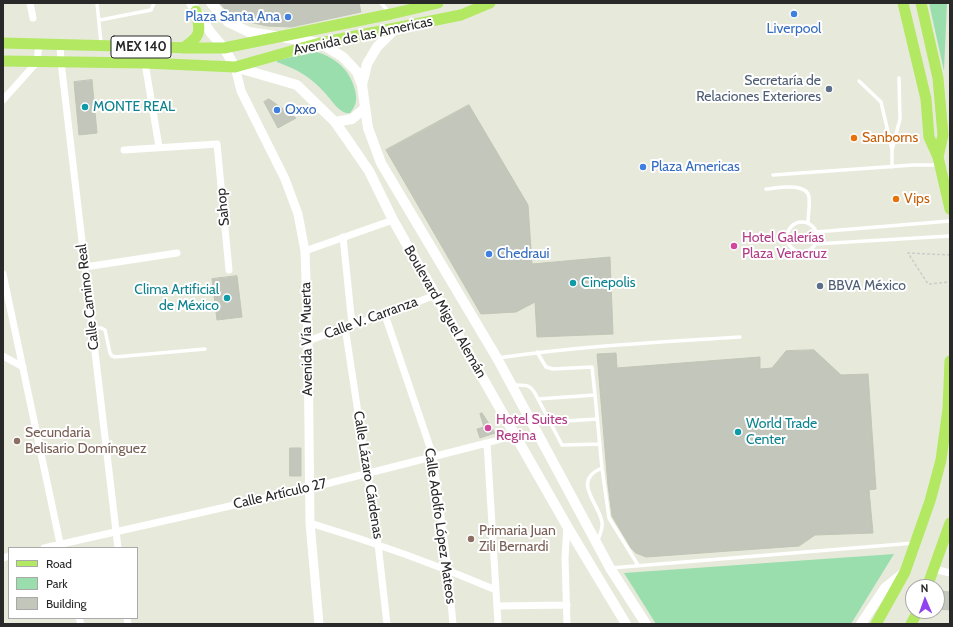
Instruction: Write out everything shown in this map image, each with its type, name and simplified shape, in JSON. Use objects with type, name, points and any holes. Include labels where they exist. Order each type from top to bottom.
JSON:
[{"type":"main road","name":"Boulevard Miguel Alemán","points":[[211,3],[228,22],[249,32],[320,43],[343,57],[357,72],[362,85],[368,128],[381,163],[497,358],[610,568],[646,624]]},
{"type":"main road","name":"Avenida de las Americas","points":[[278,37],[438,3]]},
{"type":"main road","name":"Avenida de las Americas","points":[[235,67],[320,43],[461,15],[490,3]]},
{"type":"main road","points":[[903,3],[926,99],[929,137],[939,161],[950,209]]},
{"type":"main road","points":[[921,3],[938,78],[943,135],[939,161]]},
{"type":"main road","points":[[194,7],[211,33],[224,48],[235,67]]},
{"type":"main road","points":[[183,48],[198,36],[200,25],[194,7]]},
{"type":"main road","points":[[370,18],[373,33]]},
{"type":"main road","points":[[362,85],[367,64],[377,47],[396,28]]},
{"type":"main road","name":"MEX 140","points":[[3,43],[224,48],[278,37]]},
{"type":"main road","name":"MEX 140","points":[[3,61],[144,63],[235,67]]},
{"type":"main road","name":"Boulevard Miguel Alemán","points":[[235,67],[297,85],[335,122],[368,171],[393,220],[435,295],[567,526],[626,624]]},
{"type":"main road","points":[[335,122],[352,119],[365,108]]},
{"type":"main road","points":[[876,624],[905,572],[930,501],[941,460],[948,409],[950,361]]},
{"type":"main road","points":[[930,579],[950,522]]},
{"type":"main road","points":[[861,624],[885,588],[905,572]]},
{"type":"street","points":[[30,3],[33,18]]},
{"type":"street","points":[[3,100],[37,62],[39,44]]},
{"type":"street","name":"Calle Camino Real","points":[[60,45],[118,547]]},
{"type":"street","points":[[124,150],[159,147],[144,63]]},
{"type":"street","name":"Avenida Vía Muerta","points":[[235,67],[241,91],[285,179],[298,214],[305,251],[308,341],[310,523],[319,624]]},
{"type":"street","name":"Sahop","points":[[159,147],[217,144],[229,270]]},
{"type":"street","points":[[305,251],[393,220]]},
{"type":"street","name":"Calle Lázaro Cárdenas","points":[[343,238],[349,326],[387,624]]},
{"type":"street","points":[[85,267],[177,253]]},
{"type":"street","points":[[3,275],[61,546]]},
{"type":"street","name":"Calle V. Carranza","points":[[308,341],[385,315],[435,295]]},
{"type":"street","name":"Calle Adolfo López Mateos","points":[[385,315],[433,456],[448,570],[453,624]]},
{"type":"street","points":[[3,356],[23,367]]},
{"type":"street","name":"Calle Artículo 27","points":[[61,546],[368,474],[515,435]]},
{"type":"street","points":[[487,443],[498,624]]},
{"type":"street","points":[[310,523],[378,544],[448,570],[496,590]]},
{"type":"street","points":[[567,526],[565,558],[567,624]]},
{"type":"street","points":[[934,569],[950,573]]},
{"type":"street","points":[[498,606],[567,605]]},
{"type":"lane","points":[[98,3],[101,46]]},
{"type":"lane","points":[[100,20],[151,10],[154,3]]},
{"type":"lane","points":[[381,3],[391,14]]},
{"type":"lane","points":[[892,150],[900,119],[899,78]]},
{"type":"lane","points":[[859,82],[881,102],[892,150],[892,167]]},
{"type":"lane","points":[[773,175],[892,167],[939,161]]},
{"type":"lane","points":[[766,189],[800,188],[806,191],[809,196],[808,224]]},
{"type":"lane","points":[[816,232],[950,220]]},
{"type":"lane","points":[[799,223],[808,224],[816,232],[817,236],[815,244],[809,250],[801,252],[793,249],[788,242],[788,234],[792,227],[799,223]]},
{"type":"lane","points":[[815,244],[950,236]]},
{"type":"lane","points":[[92,328],[101,328],[105,330],[110,353],[115,357],[205,349]]},
{"type":"lane","points":[[497,358],[537,352],[740,337]]},
{"type":"lane","points":[[537,352],[546,367],[553,369],[592,366],[608,518],[638,565]]},
{"type":"lane","points":[[512,385],[527,385],[533,389],[562,445],[600,444]]},
{"type":"lane","points":[[538,399],[595,395]]},
{"type":"lane","points":[[550,422],[597,419]]},
{"type":"lane","points":[[597,543],[602,527],[602,520],[587,489],[589,477],[596,470],[602,468]]},
{"type":"lane","points":[[610,568],[915,542]]},
{"type":"path","points":[[950,255],[908,253],[928,284],[950,282]]},
{"type":"green space","points":[[929,3],[947,3],[944,71]]},
{"type":"green space","points":[[317,52],[336,61],[350,76],[355,90],[356,99],[355,105],[350,113],[343,112],[339,109],[319,87],[308,78],[277,62],[277,60]]},
{"type":"green space","points":[[894,554],[851,624],[656,624],[624,573]]},
{"type":"building","name":"Plaza Santa Ana","points":[[220,3],[359,3],[361,12],[291,27],[267,26],[245,21],[226,10]]},
{"type":"building","name":"MONTE REAL","points":[[92,80],[97,133],[79,135],[74,82]]},
{"type":"building","name":"Oxxo","points":[[269,99],[296,118],[278,128],[264,102]]},
{"type":"building","name":"Chedraui","points":[[469,105],[528,205],[532,264],[610,257],[613,334],[537,337],[535,302],[516,312],[481,314],[386,150]]},
{"type":"building","name":"Clima Artificial de México","points":[[237,276],[242,317],[217,320],[212,279]]},
{"type":"building","name":"World Trade Center","points":[[814,350],[841,375],[868,374],[876,489],[869,490],[873,533],[815,535],[799,546],[646,557],[636,553],[631,548],[612,516],[597,354],[616,353],[617,368],[760,357],[760,369],[772,368],[786,351]]},
{"type":"building","points":[[482,413],[495,433],[480,438],[477,429],[484,427],[480,414]]},
{"type":"building","points":[[290,448],[301,448],[301,476],[290,476]]},
{"type":"building","points":[[945,592],[950,592],[950,610],[945,610]]},
{"type":"place","name":"Liverpool","points":[[794,14]]},
{"type":"place","name":"Plaza Santa Ana","points":[[288,17]]},
{"type":"place","name":"Secretaría de Relaciones Exteriores","points":[[829,89]]},
{"type":"place","name":"MONTE REAL","points":[[85,107]]},
{"type":"place","name":"Oxxo","points":[[277,110]]},
{"type":"place","name":"Sanborns","points":[[854,138]]},
{"type":"place","name":"Plaza Americas","points":[[643,167]]},
{"type":"place","name":"Vips","points":[[896,199]]},
{"type":"place","name":"Hotel Galerías Plaza Veracruz","points":[[734,246]]},
{"type":"place","name":"Chedraui","points":[[489,254]]},
{"type":"place","name":"Cinepolis","points":[[573,283]]},
{"type":"place","name":"BBVA México","points":[[820,286]]},
{"type":"place","name":"Clima Artificial de México","points":[[227,298]]},
{"type":"place","name":"Hotel Suites Regina","points":[[488,428]]},
{"type":"place","name":"World Trade Center","points":[[738,432]]},
{"type":"place","name":"Secundaria Belisario Domínguez","points":[[17,441]]},
{"type":"place","name":"Primaria Juan Zili Bernardi","points":[[471,539]]}]
